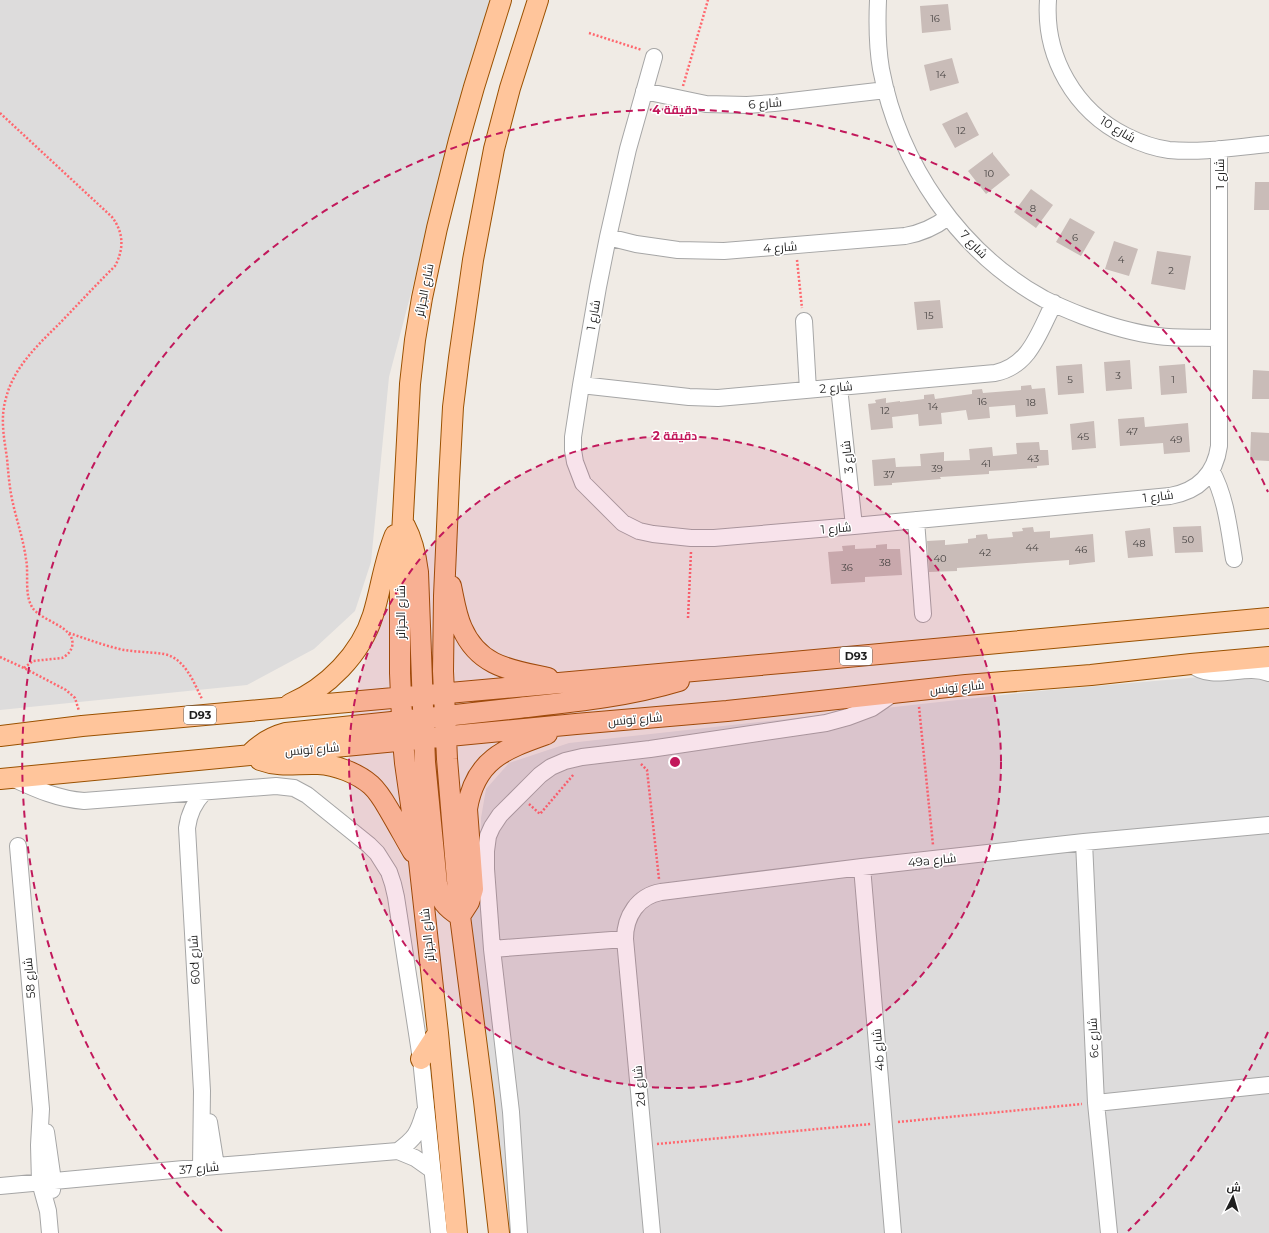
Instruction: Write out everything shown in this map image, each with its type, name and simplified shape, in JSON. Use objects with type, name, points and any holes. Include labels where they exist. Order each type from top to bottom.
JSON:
[{"type":"main road","name":"شارع الجزائر","points":[[457,1233],[438,1033],[419,861],[403,741],[400,674],[400,572],[410,384],[422,298],[459,140],[474,87],[502,0]]},
{"type":"main road","points":[[499,1233],[484,1101],[460,916],[444,717],[444,596],[454,407],[460,351],[473,260],[494,149],[510,88],[538,0]]},
{"type":"main road","points":[[402,521],[412,540],[417,561],[425,762],[438,893],[443,903],[450,910],[460,916]]},
{"type":"main road","points":[[282,708],[297,701],[326,682],[342,667],[358,646],[373,617],[390,549],[402,521]]},
{"type":"main road","points":[[446,565],[462,627],[478,652],[497,665],[508,669],[566,682]]},
{"type":"main road","name":"D93","points":[[0,736],[82,726],[209,714],[1269,618]]},
{"type":"main road","name":"شارع تونس","points":[[6,778],[250,754],[727,711],[966,685],[1091,675],[1269,657]]},
{"type":"main road","points":[[419,861],[383,800],[372,785],[360,777],[346,770],[332,766],[317,764],[279,765],[268,763],[250,754],[266,740],[276,735],[286,733],[444,717],[612,697],[664,686],[717,669]]},
{"type":"main road","points":[[460,916],[469,902],[473,889],[467,809],[473,785],[479,775],[494,758],[504,751],[576,724]]},
{"type":"main road","points":[[421,1059],[438,1033]]},
{"type":"street","name":"شارع 7","points":[[878,0],[878,45],[881,68],[892,112],[910,155],[933,195],[948,217],[984,256],[1003,272],[1045,299],[1097,321],[1131,331],[1159,336],[1219,338]]},
{"type":"street","name":"شارع 10","points":[[1048,0],[1049,31],[1061,71],[1085,105],[1100,119],[1117,131],[1136,141],[1169,150],[1219,149],[1269,144]]},
{"type":"street","name":"شارع 1","points":[[654,58],[621,178],[608,237],[598,287],[573,437],[575,462],[583,483],[617,517],[631,528],[653,534],[691,538],[714,538],[854,526],[1170,496],[1180,494],[1194,487],[1206,477],[1211,470],[1217,458],[1219,446],[1219,149]]},
{"type":"street","name":"شارع 6","points":[[644,91],[706,104],[747,105],[886,90]]},
{"type":"street","name":"شارع 4","points":[[608,237],[654,247],[685,250],[724,251],[914,235],[932,228],[948,217]]},
{"type":"street","name":"شارع 2","points":[[581,385],[702,398],[734,397],[1003,371],[1019,363],[1032,348],[1054,303]]},
{"type":"street","points":[[803,317],[808,390]]},
{"type":"street","name":"شارع 3","points":[[839,387],[854,526]]},
{"type":"street","points":[[1211,470],[1220,486],[1234,559]]},
{"type":"street","points":[[916,520],[923,614]]},
{"type":"street","points":[[1191,664],[1195,667],[1216,673],[1249,669],[1269,673]]},
{"type":"street","points":[[519,1233],[511,1112],[492,949],[486,869],[488,836],[500,815],[540,775],[551,767],[582,757],[650,749],[826,723],[872,708],[894,693]]},
{"type":"street","points":[[6,778],[57,798],[96,801],[276,786],[294,788],[313,799],[377,853],[389,872],[393,884],[421,1059],[439,1233]]},
{"type":"street","name":"60d شارع","points":[[204,792],[198,798],[190,813],[187,828],[202,1091],[208,1167]]},
{"type":"street","name":"60d شارع","points":[[165,795],[179,808],[187,828]]},
{"type":"street","name":"49a شارع","points":[[625,939],[626,926],[633,909],[642,899],[661,892],[862,867],[1084,842],[1269,825]]},
{"type":"street","name":"6c شارع","points":[[1084,842],[1096,1103],[1109,1233]]},
{"type":"street","name":"شارع 58","points":[[18,846],[41,1109],[39,1145],[47,1182],[50,1233]]},
{"type":"street","name":"4b شارع","points":[[862,867],[893,1233]]},
{"type":"street","points":[[492,949],[625,939]]},
{"type":"street","name":"2d شارع","points":[[625,939],[652,1233]]},
{"type":"street","points":[[1096,1103],[1269,1085]]},
{"type":"street","points":[[398,1151],[414,1137],[418,1131],[426,1108]]},
{"type":"street","name":"شارع 37","points":[[0,1186],[398,1151],[415,1158],[432,1170]]},
{"type":"path","points":[[679,98],[708,0]]},
{"type":"path","points":[[589,33],[645,51],[654,58]]},
{"type":"path","points":[[0,113],[112,217],[121,235],[121,250],[119,258],[114,266],[26,359],[14,377],[3,409],[3,432],[11,494],[26,559],[30,602],[32,607],[41,616],[68,633],[113,647],[166,655],[176,660],[185,668],[209,714]]},
{"type":"path","points":[[796,246],[803,317]]},
{"type":"path","points":[[688,618],[691,538]]},
{"type":"path","points":[[24,668],[33,661],[62,658],[66,656],[71,650],[72,646],[72,641],[68,633]]},
{"type":"path","points":[[0,657],[24,668],[71,694],[77,703],[82,726]]},
{"type":"path","points":[[918,691],[935,859]]},
{"type":"path","points":[[640,764],[647,770],[661,892]]},
{"type":"path","points":[[520,796],[540,814],[578,769]]},
{"type":"shaded area","points":[[0,0],[491,0],[479,34],[389,377],[371,562],[355,611],[314,649],[247,685],[0,710]]},
{"type":"shaded area","points":[[1269,671],[1269,1233],[500,1233],[468,888],[482,862],[481,818],[486,789],[509,763],[569,743],[1039,691]]},
{"type":"building","points":[[948,4],[951,30],[922,33],[920,6]]},
{"type":"building","points":[[952,58],[959,83],[930,91],[924,65]]},
{"type":"building","points":[[967,112],[979,135],[955,148],[942,124]]},
{"type":"building","points":[[993,152],[1010,175],[986,194],[968,171]]},
{"type":"building","points":[[1255,182],[1269,182],[1269,210],[1254,210]]},
{"type":"building","points":[[1031,189],[1053,205],[1036,228],[1014,212]]},
{"type":"building","points":[[1070,218],[1095,232],[1081,256],[1056,242]]},
{"type":"building","points":[[1114,241],[1138,249],[1129,276],[1105,269]]},
{"type":"building","points":[[1157,251],[1191,256],[1185,290],[1151,284]]},
{"type":"building","points":[[940,300],[943,328],[917,330],[914,302]]},
{"type":"building","points":[[1130,360],[1132,389],[1106,391],[1104,362]]},
{"type":"building","points":[[1082,364],[1084,393],[1058,395],[1056,366]]},
{"type":"building","points":[[1185,364],[1187,393],[1161,395],[1159,366]]},
{"type":"building","points":[[1253,370],[1269,371],[1269,399],[1252,399]]},
{"type":"building","points":[[1031,385],[1032,389],[1045,388],[1048,414],[1016,417],[1015,405],[989,407],[990,418],[968,420],[966,410],[941,413],[942,424],[919,426],[918,414],[892,417],[893,428],[871,430],[868,404],[876,403],[875,400],[886,398],[886,403],[900,402],[924,399],[924,395],[934,394],[935,399],[972,394],[972,390],[982,389],[983,393],[1021,390],[1021,386]]},
{"type":"building","points":[[1144,417],[1145,427],[1188,423],[1190,452],[1164,454],[1163,443],[1120,446],[1118,419]]},
{"type":"building","points":[[1094,421],[1096,448],[1072,450],[1070,424]]},
{"type":"building","points":[[1251,432],[1269,433],[1269,461],[1250,460]]},
{"type":"building","points":[[1039,442],[1040,450],[1048,450],[1049,465],[1037,466],[1037,468],[989,471],[989,474],[940,477],[941,479],[874,486],[872,460],[895,458],[896,467],[921,466],[920,454],[944,452],[944,461],[970,460],[969,449],[992,447],[993,456],[1017,454],[1016,443]]},
{"type":"building","points":[[1201,526],[1203,552],[1175,553],[1173,527]]},
{"type":"building","points":[[1033,527],[1034,532],[1050,531],[1050,538],[1093,534],[1095,562],[1069,565],[1069,560],[957,568],[957,571],[929,572],[927,541],[945,540],[945,545],[968,543],[968,539],[976,538],[976,535],[987,534],[988,539],[1013,537],[1012,532],[1023,531],[1022,528]]},
{"type":"building","points":[[1150,528],[1153,556],[1128,558],[1125,531]]},
{"type":"building","points":[[887,544],[887,549],[900,549],[902,575],[865,577],[865,582],[831,584],[828,552],[843,551],[842,546],[855,545],[855,549],[876,548],[876,545]]}]
